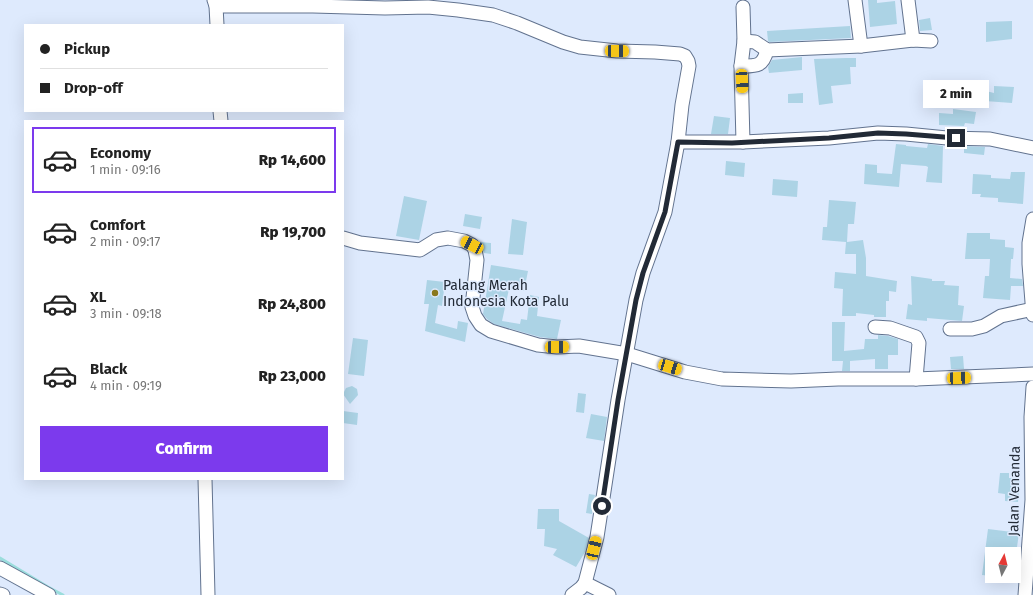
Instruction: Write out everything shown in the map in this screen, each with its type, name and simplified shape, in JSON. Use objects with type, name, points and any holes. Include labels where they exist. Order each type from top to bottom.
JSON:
[{"type":"street","points":[[855,0],[861,46]]},
{"type":"street","points":[[908,0],[913,40]]},
{"type":"street","points":[[217,24],[215,3],[384,8],[428,7],[493,15],[563,42],[580,46],[617,51],[680,54],[685,56],[689,66],[682,105],[678,142],[665,212],[643,273],[636,300],[618,400],[597,537],[585,583],[572,595]]},
{"type":"street","points":[[743,7],[744,41],[741,66],[743,142]]},
{"type":"street","points":[[744,41],[754,42],[767,50],[861,46],[913,40],[931,41]]},
{"type":"street","points":[[741,66],[761,64],[765,59],[767,50]]},
{"type":"street","points":[[678,142],[743,142],[829,138],[878,133],[899,133],[947,138],[990,139],[1033,148]]},
{"type":"street","points":[[1033,219],[1029,243],[1033,315]]},
{"type":"street","points":[[344,238],[360,243],[420,250],[436,240],[448,238],[464,241],[472,245],[475,250],[477,260],[472,307],[475,316],[481,325],[491,330],[538,345],[557,347],[579,346],[626,354],[685,372],[722,379],[791,381],[838,379],[916,379],[1033,374]]},
{"type":"street","points":[[950,329],[972,329],[984,326],[1001,316],[1032,309]]},
{"type":"street","points":[[875,327],[890,328],[916,336],[919,343],[916,379]]},
{"type":"street","name":"Jalan Venanda","points":[[1025,595],[1030,567],[1033,387]]},
{"type":"street","points":[[205,480],[208,595]]},
{"type":"street","points":[[0,568],[49,595]]},
{"type":"street","points":[[585,583],[609,595]]},
{"type":"building","points":[[868,0],[877,0],[877,3],[895,1],[897,24],[870,27]]},
{"type":"building","points":[[930,18],[932,30],[920,31],[919,20]]},
{"type":"building","points":[[1012,21],[1012,39],[986,42],[986,22]]},
{"type":"building","points":[[850,26],[851,38],[768,41],[767,31]]},
{"type":"building","points":[[802,57],[802,70],[769,73],[768,67],[772,60]]},
{"type":"building","points":[[856,58],[856,67],[850,67],[851,84],[831,86],[833,103],[819,105],[814,59]]},
{"type":"building","points":[[994,86],[1014,87],[1012,103],[985,101],[986,91],[994,93]]},
{"type":"building","points":[[803,93],[803,103],[788,103],[788,94]]},
{"type":"building","points":[[953,109],[976,112],[974,124],[965,123],[964,126],[939,125],[939,113],[953,114]]},
{"type":"building","points":[[714,116],[730,118],[728,134],[711,134]]},
{"type":"building","points":[[896,144],[927,148],[928,144],[943,146],[942,183],[926,182],[928,167],[926,166],[901,164],[899,187],[864,184],[865,164],[877,165],[877,173],[892,174]]},
{"type":"building","points":[[964,146],[985,147],[984,155],[964,153]]},
{"type":"building","points":[[726,161],[745,163],[744,177],[725,175]]},
{"type":"building","points":[[1011,172],[1025,172],[1023,204],[998,202],[998,198],[980,197],[981,194],[972,194],[973,174],[991,175],[991,178],[1010,179]]},
{"type":"building","points":[[773,179],[798,181],[797,197],[772,195]]},
{"type":"building","points":[[404,196],[427,201],[419,240],[396,236]]},
{"type":"building","points":[[829,200],[856,202],[854,224],[848,224],[847,242],[863,240],[866,258],[866,276],[897,281],[896,292],[889,291],[889,301],[886,301],[886,317],[874,317],[874,315],[856,313],[856,316],[842,316],[843,289],[834,288],[835,272],[856,274],[856,254],[845,254],[846,242],[822,240],[823,227],[827,227]]},
{"type":"building","points":[[465,214],[482,217],[480,229],[463,226]]},
{"type":"building","points":[[512,219],[527,222],[523,255],[508,254]]},
{"type":"building","points":[[967,233],[990,233],[990,239],[1005,240],[1005,247],[1014,248],[1013,259],[1011,259],[1010,278],[1022,279],[1023,286],[1011,286],[1010,300],[983,298],[985,276],[989,276],[990,259],[965,259]]},
{"type":"building","points":[[480,242],[491,243],[491,254],[484,253]]},
{"type":"building","points":[[491,265],[528,271],[524,291],[509,289],[502,321],[520,324],[521,319],[527,320],[530,295],[539,297],[537,316],[561,320],[557,339],[540,337],[494,324],[487,319],[483,314]]},
{"type":"building","points":[[911,276],[932,279],[932,281],[945,281],[944,285],[959,286],[958,305],[964,306],[962,321],[927,318],[927,321],[906,319],[908,304],[912,305]]},
{"type":"building","points":[[427,280],[445,282],[442,306],[438,305],[435,323],[457,329],[458,321],[468,323],[465,342],[425,331],[429,304],[424,304]]},
{"type":"building","points":[[832,322],[845,322],[844,351],[864,349],[865,339],[878,339],[878,335],[898,339],[898,355],[888,355],[888,369],[875,369],[875,359],[850,361],[850,371],[842,371],[843,361],[832,361]]},
{"type":"building","points":[[353,338],[368,340],[364,376],[348,374]]},
{"type":"building","points":[[963,356],[964,369],[951,369],[950,357]]},
{"type":"building","points":[[352,386],[357,389],[358,395],[350,404],[344,395],[346,388]]},
{"type":"building","points":[[578,393],[586,394],[584,413],[576,412]]},
{"type":"building","points":[[344,411],[358,413],[357,425],[344,423]]},
{"type":"building","points":[[591,414],[607,417],[604,441],[586,438]]},
{"type":"building","points":[[1000,473],[1009,473],[1009,478],[1020,479],[1018,502],[1005,501],[1005,494],[998,493]]},
{"type":"building","points":[[589,494],[595,495],[592,514],[586,513]]},
{"type":"building","points":[[538,509],[559,509],[559,521],[589,538],[585,552],[576,567],[553,555],[557,549],[544,546],[545,529],[537,529]]},
{"type":"building","points":[[988,529],[1019,533],[1017,547],[986,547]]},
{"type":"building","points":[[985,552],[985,575],[982,575]]},
{"type":"waterway","points":[[0,558],[63,595]]},
{"type":"place","name":"Palang Merah Indonesia Kota Palu","points":[[435,293]]},
{"type":"route","points":[[602,506],[618,400],[636,300],[643,273],[665,212],[678,142],[732,143],[829,138],[878,133],[956,138]]}]
